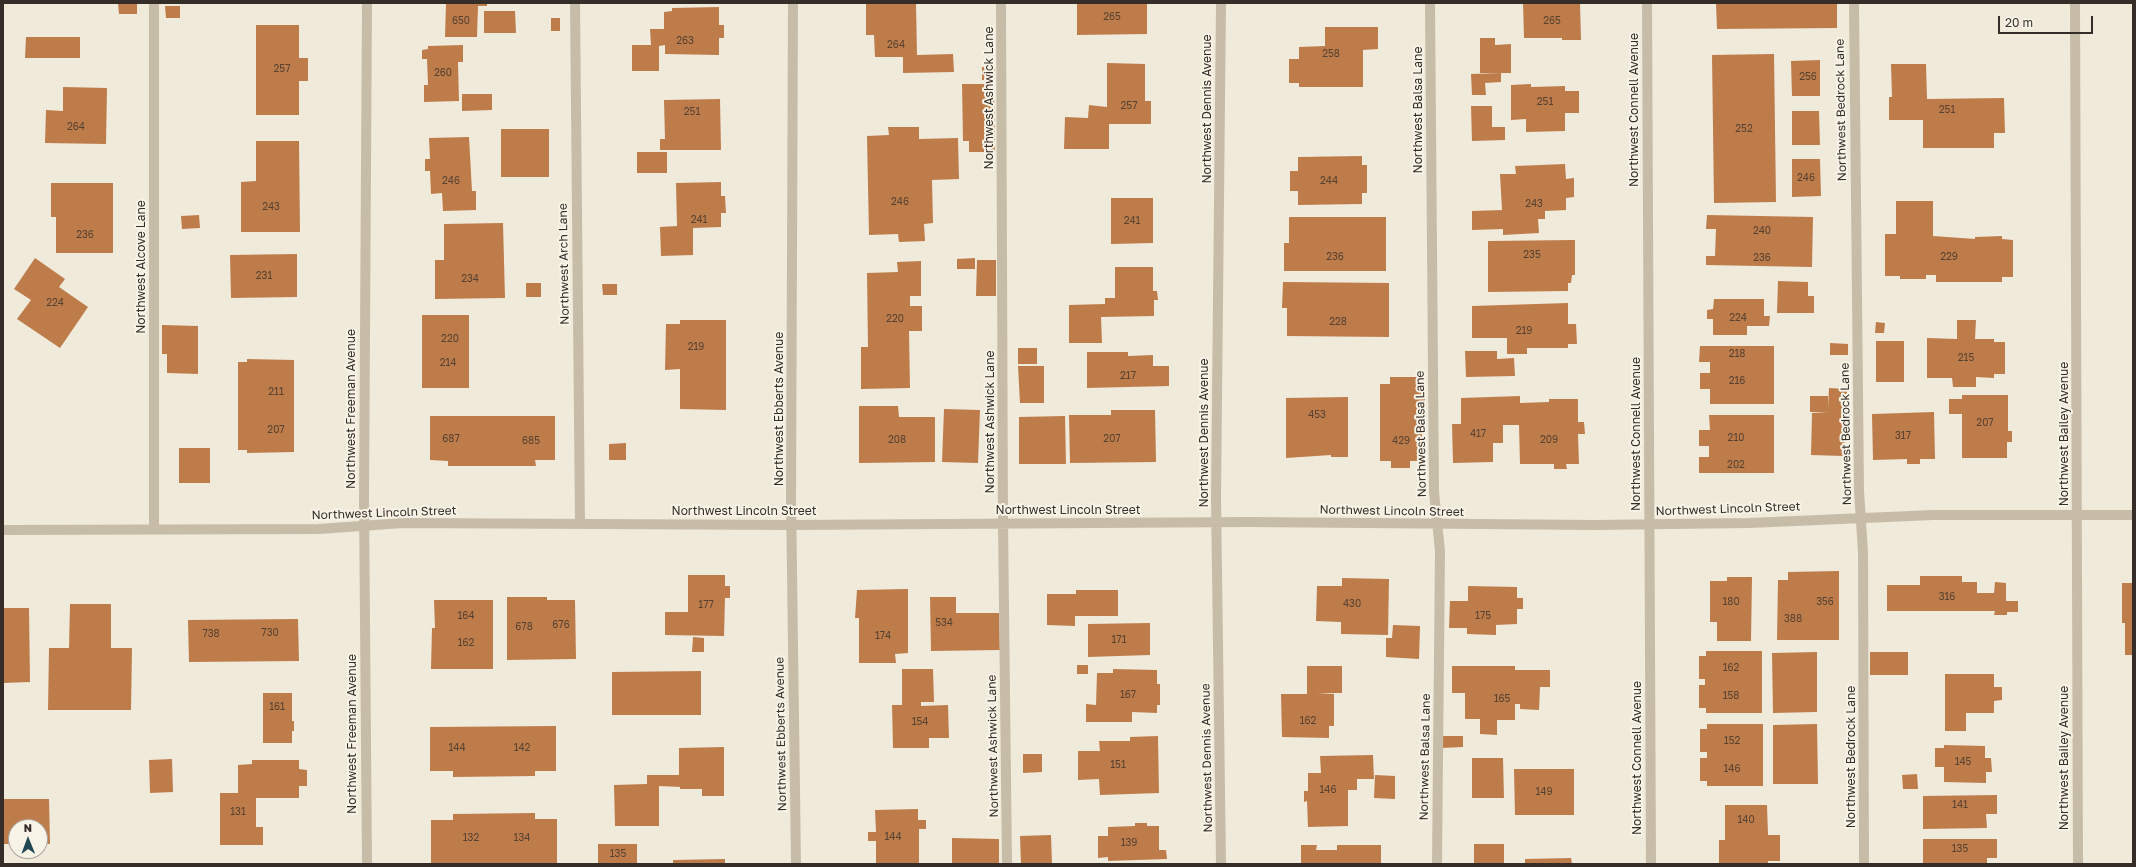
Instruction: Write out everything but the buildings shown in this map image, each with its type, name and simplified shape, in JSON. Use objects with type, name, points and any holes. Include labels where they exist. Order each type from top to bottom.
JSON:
[{"type":"street","name":"Northwest Alcove Lane","points":[[154,3],[154,530]]},
{"type":"street","name":"Northwest Freeman Avenue","points":[[366,3],[364,526],[366,864]]},
{"type":"street","name":"Northwest Arch Lane","points":[[575,3],[580,524]]},
{"type":"street","name":"Northwest Ebberts Avenue","points":[[793,3],[792,525],[796,864]]},
{"type":"street","name":"Northwest Ashwick Lane","points":[[1001,3],[1003,522],[1007,864]]},
{"type":"street","name":"Northwest Dennis Avenue","points":[[1221,3],[1217,522],[1221,864]]},
{"type":"street","name":"Northwest Balsa Lane","points":[[1430,3],[1434,492],[1440,551],[1437,864]]},
{"type":"street","name":"Northwest Connell Avenue","points":[[1647,3],[1650,864]]},
{"type":"street","name":"Northwest Bedrock Lane","points":[[1854,3],[1861,518],[1863,552],[1864,864]]},
{"type":"street","name":"Northwest Bailey Avenue","points":[[2075,3],[2078,864]]},
{"type":"street","name":"Northwest Lincoln Street","points":[[3,530],[332,529],[403,523],[792,525],[1003,522],[1649,524],[1750,523],[1861,518],[2077,514],[2133,515]]}]
